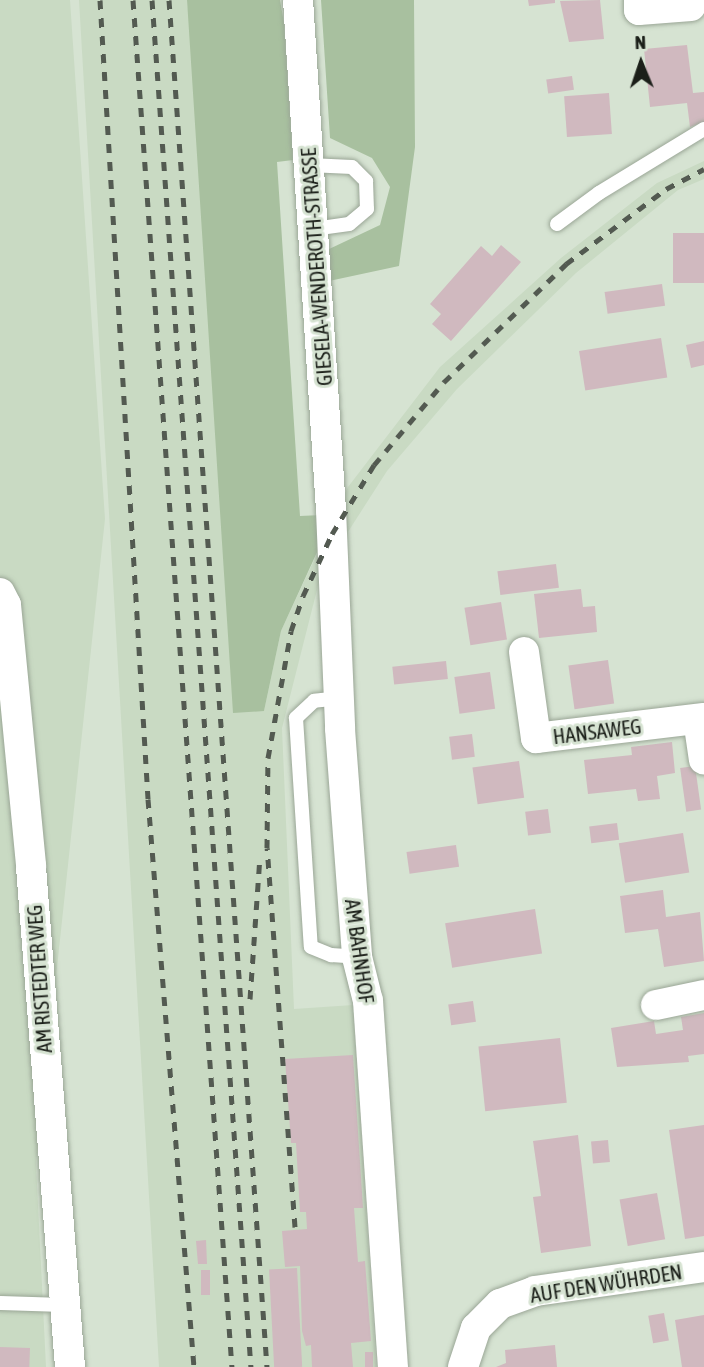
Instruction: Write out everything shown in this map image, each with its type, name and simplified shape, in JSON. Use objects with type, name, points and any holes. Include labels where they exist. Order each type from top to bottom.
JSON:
[{"type":"street","name":"GIESELA-WENDEROTH-STRASSE","points":[[298,0],[332,534]]},
{"type":"street","points":[[639,0],[639,10],[691,6]]},
{"type":"street","name":"AM BAHNHOF","points":[[332,534],[357,957],[368,1001],[393,1367]]},
{"type":"street","name":"AM RISTEDTER WEG","points":[[2,601],[70,1367]]},
{"type":"street","name":"HANSAWEG","points":[[524,652],[536,738],[701,719]]},
{"type":"street","points":[[701,719],[704,760]]},
{"type":"street","points":[[656,1005],[704,995]]},
{"type":"street","name":"AUF DEN WÜHRDEN","points":[[463,1367],[476,1328],[500,1304],[535,1291],[704,1267]]},
{"type":"lane","points":[[557,224],[599,193],[704,129]]},
{"type":"lane","points":[[309,165],[352,167],[366,181],[367,209],[349,224],[314,229]]},
{"type":"lane","points":[[341,698],[314,701],[296,718],[311,947],[331,956],[357,957]]},
{"type":"lane","points":[[0,1303],[64,1305]]},
{"type":"shaded area","points":[[0,0],[70,0],[105,519],[36,1164],[46,1367],[0,1367]]},
{"type":"shaded area","points":[[79,0],[187,0],[264,711],[281,631],[348,487],[440,367],[561,258],[657,183],[704,161],[704,179],[678,190],[576,273],[457,389],[387,471],[321,574],[282,728],[294,1009],[353,1005],[376,1367],[159,1367]]},
{"type":"shaded area","points":[[187,0],[280,0],[284,23],[293,160],[277,162],[300,516],[322,515],[329,526],[281,631],[264,711],[233,713]]},
{"type":"shaded area","points":[[321,0],[414,0],[415,147],[399,266],[329,281],[327,250],[380,225],[390,187],[372,158],[330,138]]},
{"type":"building","points":[[528,0],[555,0],[555,3],[529,6]]},
{"type":"building","points":[[600,0],[604,39],[569,42],[560,1]]},
{"type":"building","points":[[687,45],[693,93],[704,92],[704,122],[690,127],[687,103],[650,107],[644,49]]},
{"type":"building","points":[[572,76],[574,90],[548,93],[546,80]]},
{"type":"building","points":[[609,93],[612,134],[567,137],[564,96]]},
{"type":"building","points":[[673,233],[704,233],[704,283],[673,283]]},
{"type":"building","points":[[501,245],[521,262],[451,341],[432,324],[441,314],[430,304],[481,246],[492,256]]},
{"type":"building","points":[[662,284],[665,306],[608,314],[605,292]]},
{"type":"building","points":[[661,338],[667,378],[585,390],[579,351]]},
{"type":"building","points":[[704,341],[704,365],[691,368],[686,345]]},
{"type":"building","points":[[556,564],[559,588],[500,595],[497,571]]},
{"type":"building","points":[[581,589],[583,607],[595,606],[597,632],[539,638],[534,594]]},
{"type":"building","points":[[501,602],[507,640],[470,645],[464,608]]},
{"type":"building","points":[[608,660],[614,704],[575,709],[568,666]]},
{"type":"building","points":[[446,661],[448,679],[394,685],[392,667]]},
{"type":"building","points":[[490,672],[495,709],[459,714],[454,677]]},
{"type":"building","points":[[472,734],[475,757],[452,760],[449,737]]},
{"type":"building","points":[[672,742],[675,773],[657,776],[660,799],[638,801],[636,789],[588,794],[584,760],[632,755],[631,747]]},
{"type":"building","points":[[519,761],[524,798],[478,804],[472,768]]},
{"type":"building","points":[[695,766],[701,810],[686,812],[680,768]]},
{"type":"building","points":[[548,809],[551,833],[528,836],[525,812]]},
{"type":"building","points":[[617,823],[619,840],[591,843],[589,826]]},
{"type":"building","points":[[683,833],[689,873],[625,883],[619,843]]},
{"type":"building","points":[[456,845],[459,867],[410,874],[406,852]]},
{"type":"building","points":[[663,890],[666,917],[700,912],[704,961],[664,967],[658,929],[625,933],[620,896]]},
{"type":"building","points":[[535,909],[542,953],[452,968],[445,923]]},
{"type":"building","points":[[473,1001],[476,1022],[451,1025],[448,1004]]},
{"type":"building","points":[[704,1013],[704,1054],[688,1056],[689,1062],[617,1067],[611,1028],[654,1021],[656,1034],[683,1030],[681,1017]]},
{"type":"building","points":[[560,1038],[567,1103],[485,1111],[478,1047]]},
{"type":"building","points":[[353,1055],[363,1208],[354,1208],[358,1262],[365,1261],[371,1341],[351,1343],[353,1367],[312,1367],[311,1345],[306,1346],[302,1331],[300,1266],[285,1267],[282,1231],[307,1229],[306,1212],[300,1212],[296,1143],[291,1143],[285,1059]]},
{"type":"building","points":[[704,1125],[704,1236],[685,1239],[669,1130]]},
{"type":"building","points":[[578,1135],[591,1246],[541,1253],[533,1197],[541,1196],[533,1141]]},
{"type":"building","points":[[608,1140],[610,1162],[593,1163],[591,1141]]},
{"type":"building","points":[[657,1193],[665,1239],[628,1246],[620,1200]]},
{"type":"building","points":[[206,1240],[207,1264],[198,1264],[196,1241]]},
{"type":"building","points":[[297,1268],[302,1367],[274,1367],[269,1269]]},
{"type":"building","points":[[201,1270],[210,1270],[210,1295],[201,1295]]},
{"type":"building","points":[[664,1313],[669,1341],[653,1343],[648,1316]]},
{"type":"building","points":[[704,1315],[704,1367],[682,1367],[675,1320]]},
{"type":"building","points":[[555,1345],[557,1367],[496,1367],[506,1363],[505,1350]]},
{"type":"building","points":[[0,1347],[30,1348],[29,1367],[0,1367]]},
{"type":"building","points":[[365,1352],[373,1352],[373,1367],[365,1367]]},
{"type":"railway","points":[[100,0],[148,799],[194,1367]]},
{"type":"railway","points":[[133,0],[232,1367]]},
{"type":"railway","points":[[152,0],[251,1367]]},
{"type":"railway","points":[[169,0],[267,1367]]},
{"type":"railway","points":[[295,1227],[267,848],[268,758],[291,631],[303,596],[332,534],[374,465],[444,382],[566,264],[666,189],[704,169]]},
{"type":"railway","points":[[250,999],[260,856]]}]
